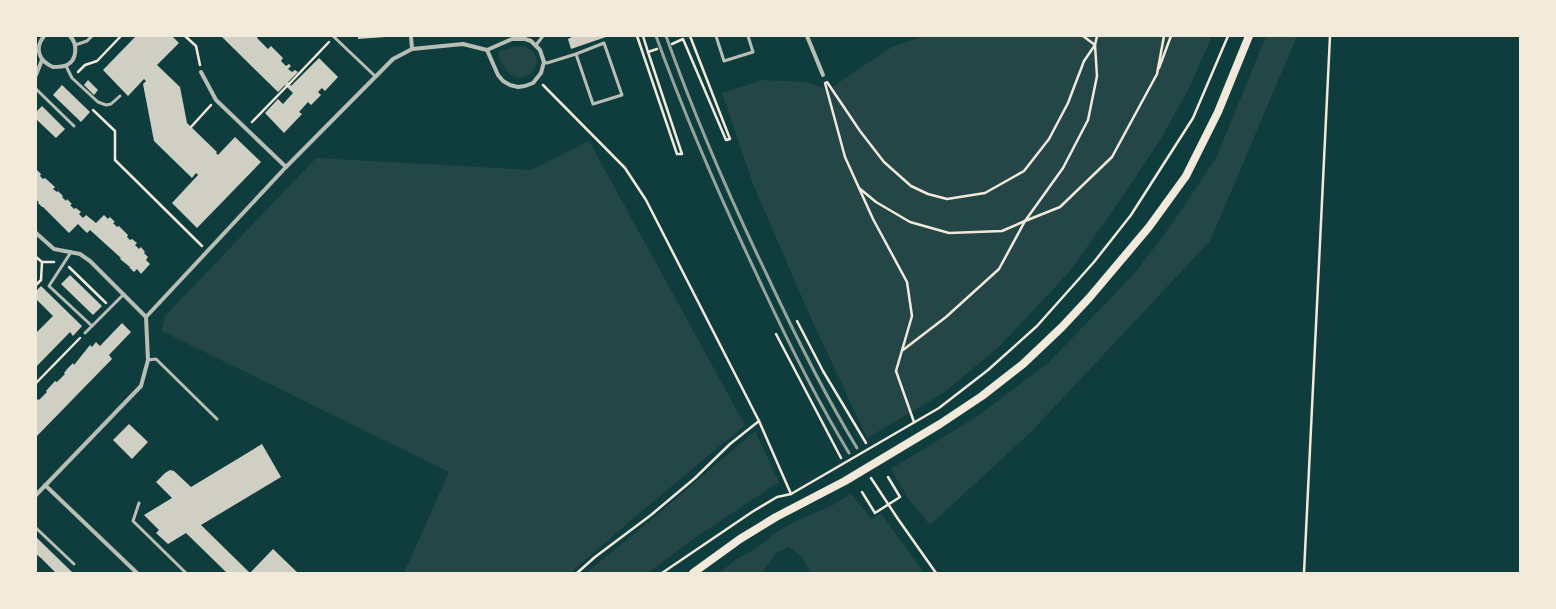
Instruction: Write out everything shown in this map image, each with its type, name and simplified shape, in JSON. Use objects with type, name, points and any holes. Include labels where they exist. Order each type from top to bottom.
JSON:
[{"type":"main road","points":[[693,573],[740,539],[776,517],[845,481],[940,424],[982,396],[1023,364],[1062,327],[1090,297],[1149,227],[1186,176],[1218,112],[1249,36]]},
{"type":"street","points":[[44,36],[40,42],[38,55],[53,68],[66,66],[74,57],[76,51],[75,45],[70,36]]},
{"type":"street","points":[[411,36],[412,49]]},
{"type":"street","points":[[807,36],[823,75]]},
{"type":"street","points":[[146,317],[286,167],[393,59],[412,49],[463,44],[487,50],[512,39],[518,38],[531,41],[536,45],[543,56],[543,68],[538,78],[533,83],[518,87],[510,85],[503,81],[498,75],[487,50]]},
{"type":"street","points":[[36,75],[42,60]]},
{"type":"street","points":[[201,72],[216,100],[286,167]]},
{"type":"street","points":[[36,233],[54,249],[80,254],[90,261],[146,317],[148,360],[140,386],[36,495]]},
{"type":"street","points":[[45,485],[137,573]]},
{"type":"lane","points":[[75,45],[87,41],[92,36]]},
{"type":"lane","points":[[334,36],[375,76]]},
{"type":"lane","points":[[536,45],[543,36]]},
{"type":"lane","points":[[716,36],[724,61],[753,52],[748,36]]},
{"type":"lane","points":[[544,62],[547,63],[604,44],[622,95],[593,104],[576,54]]},
{"type":"lane","points":[[66,66],[72,78],[102,105],[111,104],[120,96]]},
{"type":"lane","points":[[36,89],[74,126]]},
{"type":"lane","points":[[71,252],[49,286],[92,326]]},
{"type":"lane","points":[[85,333],[124,294]]},
{"type":"lane","points":[[148,360],[156,359],[217,418]]},
{"type":"lane","points":[[139,503],[133,521],[186,573]]},
{"type":"lane","points":[[36,528],[74,564]]},
{"type":"path","points":[[72,78],[85,65],[97,61],[121,36]]},
{"type":"path","points":[[185,36],[196,46],[201,72]]},
{"type":"path","points":[[246,129],[334,36]]},
{"type":"path","points":[[637,36],[677,154],[682,154],[643,36]]},
{"type":"path","points":[[672,44],[683,38],[726,140],[730,139],[690,36]]},
{"type":"path","points":[[1083,36],[1095,45]]},
{"type":"path","points":[[903,350],[946,317],[999,269],[1025,221],[1063,168],[1088,120],[1097,76],[1095,45],[1096,36]]},
{"type":"path","points":[[1157,74],[1164,36]]},
{"type":"path","points":[[859,188],[876,202],[910,222],[949,233],[1002,231],[1060,207],[1112,156],[1157,74],[1171,36]]},
{"type":"path","points":[[662,573],[752,512],[777,497],[791,494],[939,408],[988,370],[1037,326],[1094,262],[1132,215],[1193,118],[1228,36]]},
{"type":"path","points":[[1304,573],[1330,36]]},
{"type":"path","points":[[823,75],[860,131],[884,162],[911,186],[928,194],[947,199],[985,193],[1024,171],[1049,139],[1068,103],[1084,61],[1095,45]]},
{"type":"path","points":[[648,52],[657,49]]},
{"type":"path","points":[[823,75],[845,157],[873,219],[907,282],[912,316],[896,372],[914,422]]},
{"type":"path","points":[[538,78],[544,86],[625,168],[646,200],[759,421],[791,494]]},
{"type":"path","points":[[191,127],[216,100]]},
{"type":"path","points":[[88,105],[115,131],[115,160],[207,251]]},
{"type":"path","points":[[36,257],[42,262],[65,262],[110,307]]},
{"type":"path","points":[[36,285],[41,280],[42,262]]},
{"type":"path","points":[[797,321],[823,371],[866,444]]},
{"type":"path","points":[[36,383],[85,333]]},
{"type":"path","points":[[776,334],[841,458]]},
{"type":"path","points":[[577,573],[695,478],[730,444],[759,421]]},
{"type":"path","points":[[862,492],[875,513],[900,497],[888,477]]},
{"type":"path","points":[[872,480],[936,573]]},
{"type":"shaded area","points":[[925,36],[1212,36],[1190,86],[1162,137],[1121,199],[1070,271],[1000,346],[942,394],[867,438],[810,316],[753,184],[722,93],[763,80],[805,82],[829,90],[892,47]]},
{"type":"shaded area","points":[[1266,36],[1297,36],[1210,241],[1030,433],[930,525],[907,497],[891,469],[978,416],[1048,363],[1135,273],[1172,224],[1217,156]]},
{"type":"shaded area","points":[[525,46],[533,52],[536,57],[535,68],[527,76],[521,78],[516,77],[510,74],[505,68],[498,56],[499,52],[511,47]]},
{"type":"shaded area","points":[[589,141],[745,425],[570,573],[404,573],[449,472],[162,331],[165,316],[316,158],[531,170]]},
{"type":"shaded area","points":[[755,431],[779,482],[702,533],[647,573],[586,573],[645,525]]},
{"type":"shaded area","points":[[851,494],[872,519],[881,513],[924,573],[811,573],[802,557],[789,547],[776,553],[762,573],[719,573],[738,558],[757,548],[774,534],[794,522],[833,505]]},
{"type":"building","points":[[136,36],[172,36],[179,43],[157,65],[180,87],[187,123],[217,152],[216,153],[218,155],[235,137],[261,162],[197,228],[172,203],[198,175],[196,173],[192,178],[154,141],[143,84],[146,81],[144,79],[128,96],[103,70]]},
{"type":"building","points":[[221,36],[258,36],[257,38],[268,49],[271,46],[283,58],[281,61],[286,66],[289,64],[291,66],[288,69],[292,72],[295,70],[298,72],[288,82],[291,86],[319,58],[338,77],[325,91],[322,88],[318,92],[321,95],[311,105],[308,102],[299,112],[302,114],[284,133],[265,113],[278,99],[283,104],[293,93],[285,85],[278,92]]},
{"type":"building","points":[[358,36],[386,36],[386,37],[358,39]]},
{"type":"building","points":[[571,36],[609,36],[571,49],[568,39],[572,37]]},
{"type":"building","points":[[88,80],[98,90],[94,95],[84,85]]},
{"type":"building","points":[[62,85],[90,112],[81,122],[53,95]]},
{"type":"building","points":[[42,106],[65,129],[56,138],[36,119],[36,112]]},
{"type":"building","points":[[36,169],[41,174],[40,176],[43,179],[45,178],[55,187],[53,189],[57,192],[58,191],[66,201],[67,199],[72,204],[70,205],[74,209],[76,208],[81,212],[79,214],[83,218],[86,215],[96,223],[104,215],[108,219],[110,217],[115,222],[113,223],[117,227],[119,226],[128,235],[127,237],[130,240],[132,239],[137,243],[135,245],[139,249],[141,247],[148,257],[146,260],[150,264],[141,274],[137,269],[134,272],[90,230],[87,233],[78,224],[69,233],[38,203],[39,202],[36,200]]},
{"type":"building","points":[[70,275],[102,306],[93,315],[61,284]]},
{"type":"building","points":[[41,286],[82,326],[73,336],[70,332],[36,367],[36,333],[53,316],[36,299],[36,291]]},
{"type":"building","points":[[122,323],[131,332],[109,355],[112,359],[36,437],[36,401],[47,392],[46,391],[55,381],[57,382],[65,374],[64,373],[73,363],[74,365],[90,345],[92,347],[96,342],[100,346]]},
{"type":"building","points":[[129,424],[148,442],[132,459],[113,440]]},
{"type":"building","points":[[262,444],[281,477],[201,525],[250,573],[227,573],[186,533],[168,544],[156,533],[159,530],[144,515],[172,498],[156,482],[165,473],[170,470],[174,471],[191,487]]},
{"type":"building","points":[[36,537],[72,572],[71,573],[56,573],[36,554]]},
{"type":"building","points":[[273,549],[298,573],[250,573]]},
{"type":"railway","points":[[656,36],[691,126],[742,244],[800,364],[849,453]]},
{"type":"railway","points":[[666,36],[701,126],[752,244],[809,362],[857,448]]}]
